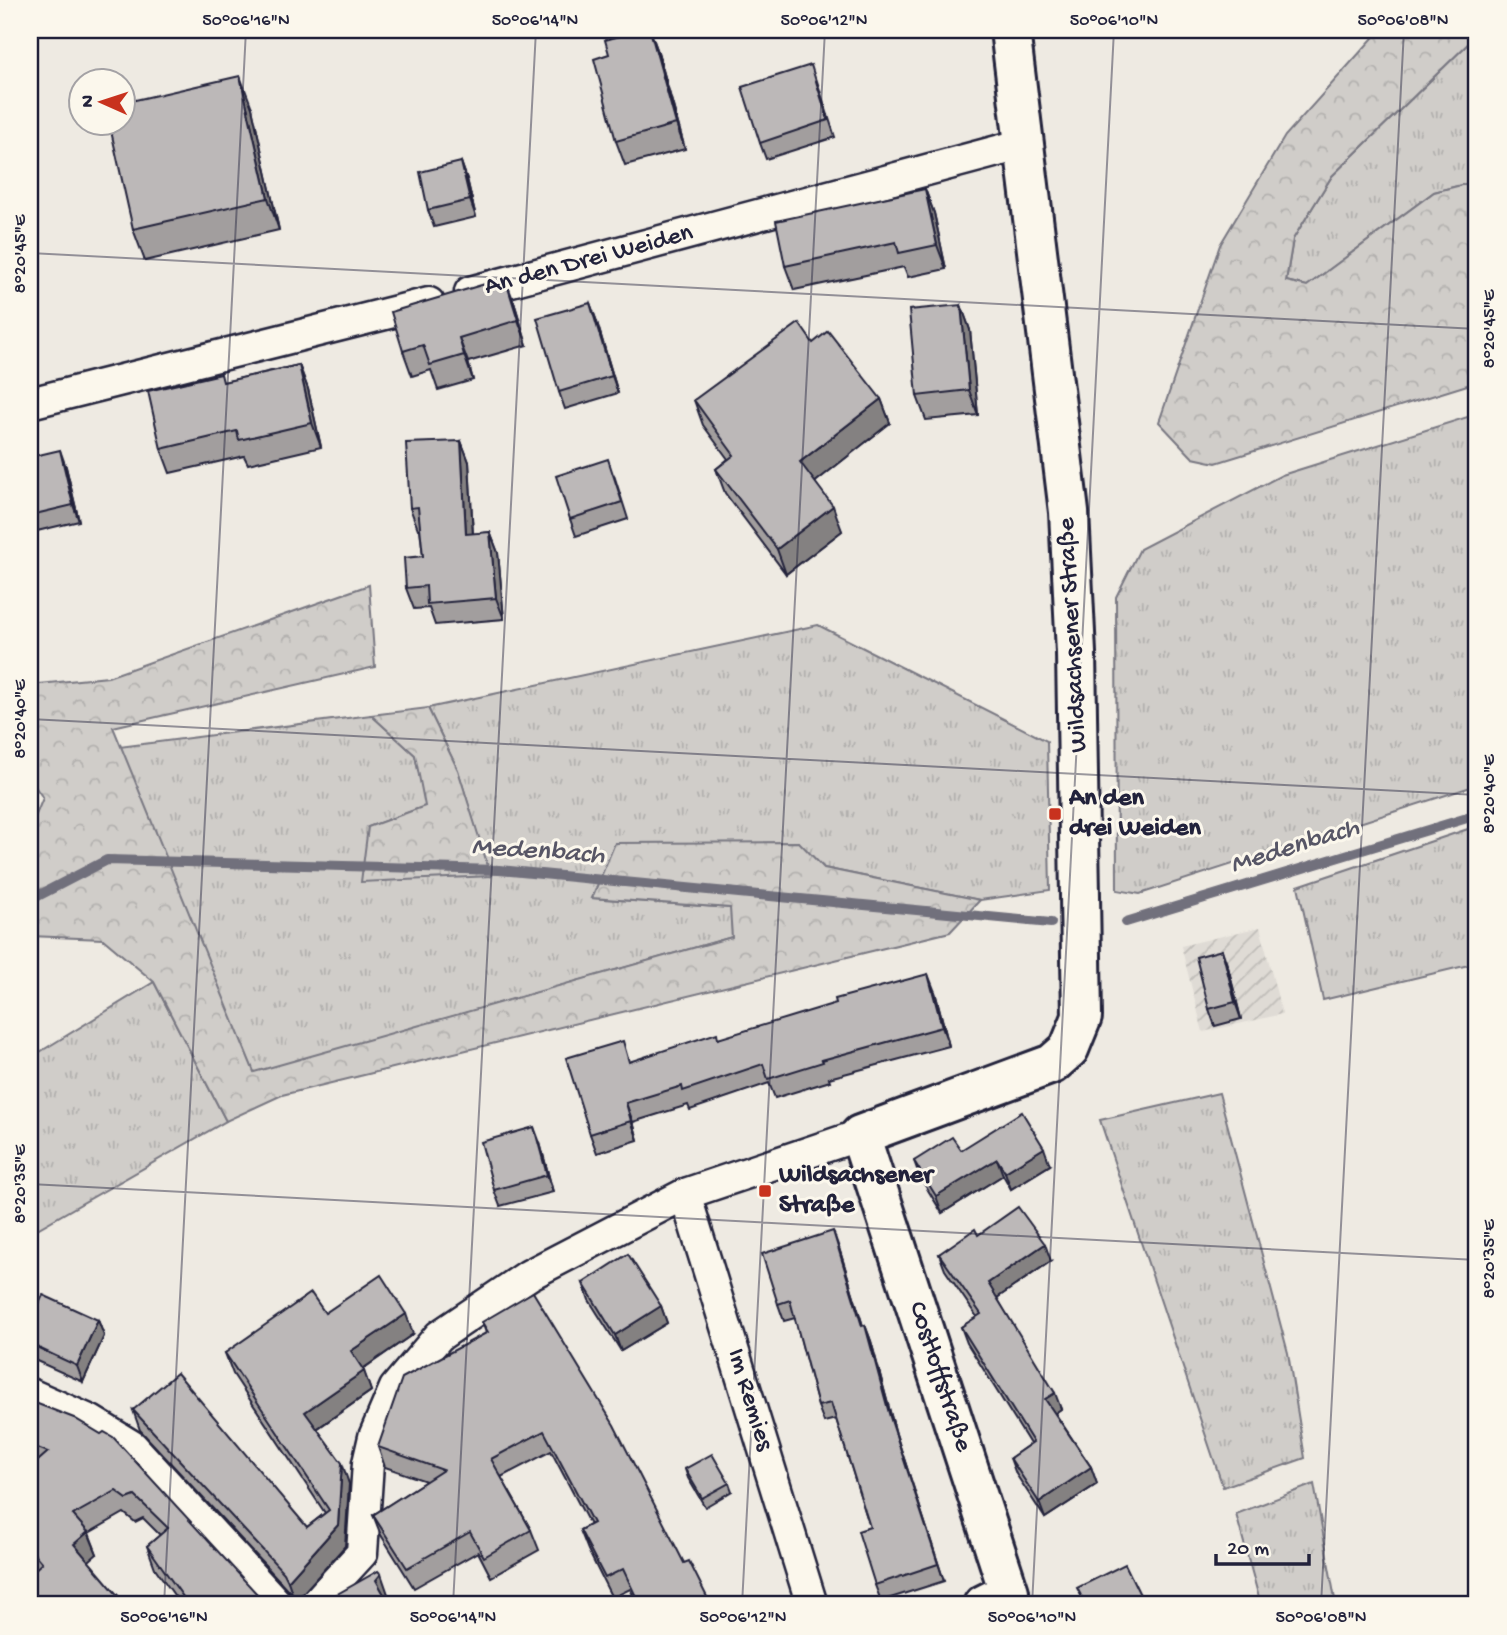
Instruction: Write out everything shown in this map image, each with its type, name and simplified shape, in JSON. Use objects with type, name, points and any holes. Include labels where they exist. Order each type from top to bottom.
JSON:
[{"type":"main road","name":"Wildsachsener Straße","points":[[860,1135],[1052,1065],[1069,1049],[1082,1017],[1082,828],[1069,512],[1010,30]]},
{"type":"main road","name":"Costloffstraße","points":[[860,1135],[1009,1592],[983,1605]]},
{"type":"street","name":"An den Drei Weiden","points":[[30,404],[371,319],[1024,144]]},
{"type":"street","name":"Wildsachsener Straße","points":[[314,1605],[362,1553],[368,1463],[374,1437],[395,1388],[439,1336],[528,1275],[685,1194],[860,1135]]},
{"type":"street","name":"Im Remies","points":[[685,1194],[813,1605]]},
{"type":"street","points":[[30,1394],[91,1422],[132,1446],[278,1605]]},
{"type":"shaded area","points":[[1260,927],[1282,1014],[1203,1032],[1181,946]]},
{"type":"green space","points":[[1380,30],[1477,30],[1477,35],[1332,176],[1293,239],[1286,281],[1307,286],[1434,192],[1477,181],[1477,382],[1216,463],[1193,458],[1159,422],[1220,245],[1285,136]]},
{"type":"green space","points":[[1477,35],[1477,181],[1434,192],[1307,286],[1286,281],[1293,239],[1332,176]]},
{"type":"green space","points":[[1477,414],[1477,785],[1140,894],[1117,890],[1116,597],[1140,549],[1282,475]]},
{"type":"green space","points":[[369,585],[375,667],[113,727],[254,1072],[732,937],[730,908],[592,898],[615,843],[799,842],[824,868],[980,900],[950,932],[282,1095],[226,1121],[154,982],[103,939],[30,936],[30,829],[43,798],[30,779],[30,685],[108,677]]},
{"type":"green space","points":[[818,625],[1047,741],[1050,890],[980,900],[824,868],[798,842],[592,898],[731,908],[732,937],[254,1073],[119,747],[371,715],[415,755],[426,806],[368,827],[490,876],[458,770],[428,708]]},
{"type":"green space","points":[[428,708],[458,770],[491,876],[361,882],[368,827],[425,806],[415,755],[371,715]]},
{"type":"green space","points":[[1477,826],[1477,963],[1323,1000],[1298,886]]},
{"type":"green space","points":[[154,982],[226,1121],[30,1233],[30,1058]]},
{"type":"green space","points":[[1219,1093],[1288,1353],[1305,1458],[1223,1487],[1100,1120]]},
{"type":"green space","points":[[1314,1484],[1336,1605],[1261,1605],[1236,1514]]},
{"type":"building","points":[[650,30],[676,124],[616,141],[594,59],[609,54],[605,40]]},
{"type":"building","points":[[811,65],[828,120],[760,143],[742,87]]},
{"type":"building","points":[[240,76],[268,198],[133,229],[112,136],[136,136],[136,100]]},
{"type":"building","points":[[461,162],[470,200],[428,210],[420,172]]},
{"type":"building","points":[[925,189],[937,245],[899,253],[896,242],[785,266],[776,221]]},
{"type":"building","points":[[505,278],[518,320],[459,338],[464,355],[430,365],[423,345],[403,351],[391,312]]},
{"type":"building","points":[[590,303],[612,376],[559,392],[537,318]]},
{"type":"building","points":[[961,305],[969,390],[917,396],[909,310]]},
{"type":"building","points":[[799,323],[813,343],[828,331],[881,399],[800,462],[833,506],[777,549],[716,469],[734,455],[694,400]]},
{"type":"building","points":[[299,365],[312,423],[239,440],[237,431],[161,449],[148,391],[221,374],[223,382]]},
{"type":"building","points":[[461,441],[466,534],[490,532],[496,598],[427,604],[426,586],[406,588],[404,558],[423,556],[418,507],[410,508],[406,443]]},
{"type":"building","points":[[60,450],[73,505],[31,515],[30,457]]},
{"type":"building","points":[[608,459],[622,502],[570,519],[556,476]]},
{"type":"building","points":[[1222,950],[1235,1002],[1209,1009],[1196,957]]},
{"type":"building","points":[[928,974],[942,1027],[822,1060],[823,1062],[768,1079],[763,1064],[683,1091],[682,1086],[626,1103],[631,1121],[590,1134],[566,1058],[623,1041],[629,1062],[717,1033],[718,1039],[836,1003],[835,999]]},
{"type":"building","points":[[1022,1112],[1044,1148],[1005,1172],[997,1159],[936,1196],[914,1161],[952,1137],[961,1150]]},
{"type":"building","points":[[534,1127],[547,1175],[494,1190],[481,1142]]},
{"type":"building","points":[[1018,1207],[1045,1244],[988,1283],[1055,1393],[1045,1399],[1091,1467],[1039,1502],[1010,1458],[1033,1442],[961,1327],[981,1314],[939,1254],[975,1229],[978,1235]]},
{"type":"building","points":[[833,1231],[862,1326],[865,1325],[890,1417],[938,1564],[875,1585],[858,1531],[870,1527],[831,1403],[818,1406],[790,1300],[778,1304],[762,1254]]},
{"type":"building","points":[[628,1254],[661,1306],[615,1335],[583,1283]]},
{"type":"building","points":[[381,1275],[406,1314],[351,1351],[364,1371],[305,1412],[342,1463],[338,1525],[288,1581],[284,1573],[133,1410],[177,1373],[307,1527],[329,1510],[225,1353],[311,1293],[325,1313]]},
{"type":"building","points":[[533,1292],[614,1425],[684,1563],[689,1561],[711,1605],[640,1605],[623,1569],[605,1578],[580,1530],[593,1523],[544,1431],[491,1459],[531,1530],[484,1557],[470,1532],[407,1568],[373,1515],[443,1470],[378,1447],[402,1378],[488,1332],[482,1322]]},
{"type":"building","points":[[43,1295],[98,1320],[77,1366],[30,1344],[30,1323]]},
{"type":"building","points":[[30,1401],[113,1437],[257,1594],[266,1599],[260,1605],[180,1605],[186,1601],[147,1546],[168,1528],[135,1496],[127,1499],[116,1491],[73,1515],[88,1532],[74,1544],[120,1598],[112,1605],[30,1605],[30,1574],[42,1563],[30,1549],[30,1468],[48,1452],[30,1445]]},
{"type":"building","points":[[712,1454],[729,1483],[702,1498],[685,1469]]},
{"type":"building","points":[[1125,1564],[1145,1605],[1086,1605],[1077,1588]]},
{"type":"building","points":[[378,1571],[381,1574],[376,1580],[390,1605],[318,1605]]},
{"type":"waterway","name":"Medenbach","points":[[1126,922],[1477,815]]},
{"type":"waterway","name":"Medenbach","points":[[30,900],[107,860],[499,870],[1051,923]]},
{"type":"place","name":"An den drei Weiden","points":[[1055,814]]},
{"type":"place","name":"Wildsachsener Straße","points":[[765,1191]]}]
